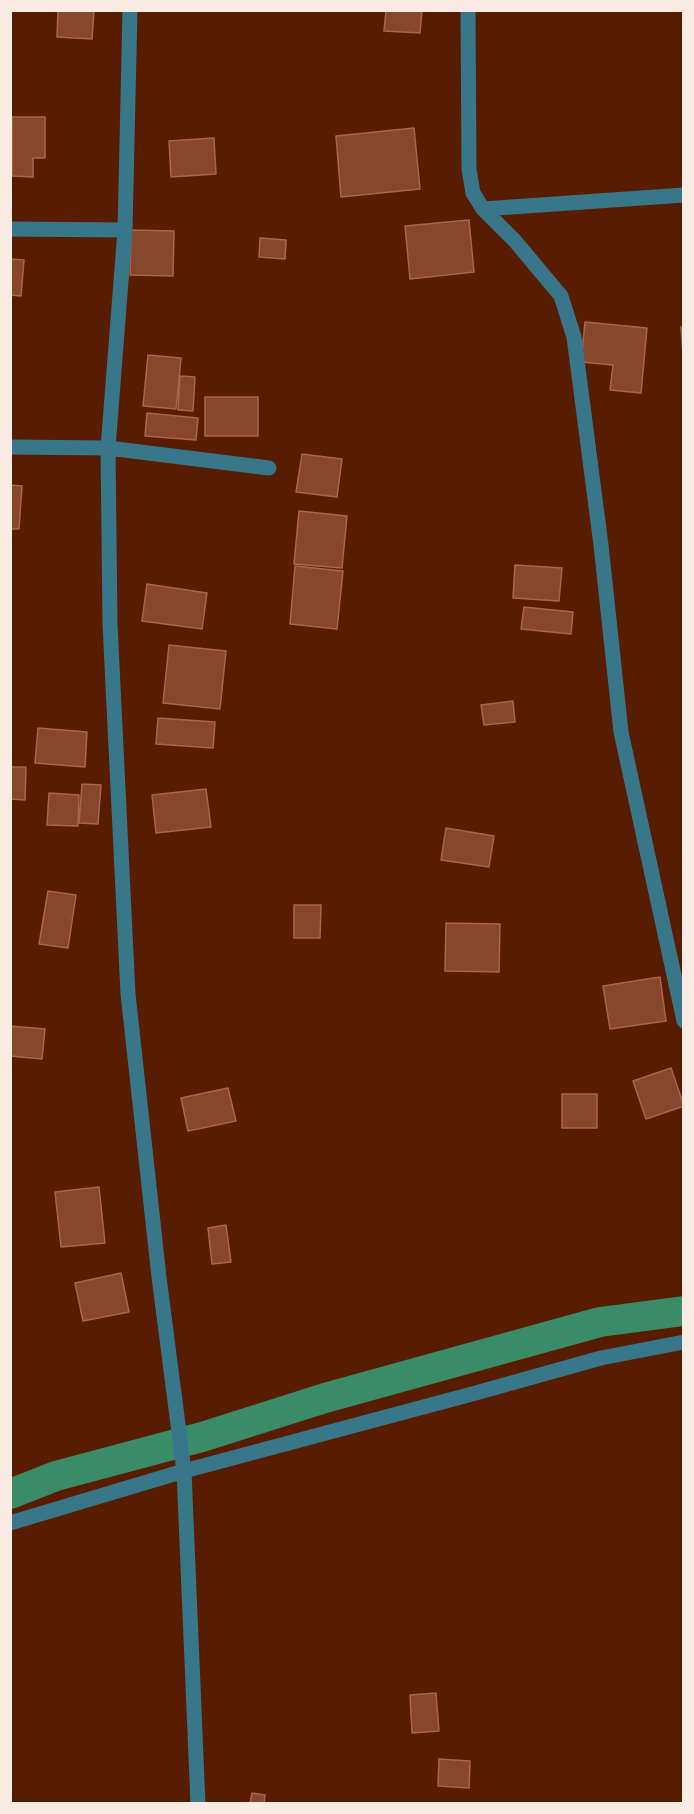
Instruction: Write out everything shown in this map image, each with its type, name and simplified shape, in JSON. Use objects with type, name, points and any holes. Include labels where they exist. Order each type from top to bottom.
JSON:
[{"type":"street","points":[[130,10],[125,230],[108,448],[110,624],[128,994],[159,1277],[183,1464],[198,1803]]},
{"type":"street","points":[[468,10],[469,169],[473,194],[483,209],[515,241],[561,296],[574,337],[601,545],[621,732],[684,1021]]},
{"type":"street","points":[[483,209],[684,195]]},
{"type":"street","points":[[10,229],[125,230]]},
{"type":"street","points":[[10,447],[108,448],[269,468]]},
{"type":"street","points":[[10,1523],[183,1464],[461,1397],[601,1358],[684,1341]]},
{"type":"building","points":[[58,10],[94,10],[92,39],[57,37]]},
{"type":"building","points":[[386,10],[422,10],[420,33],[384,31]]},
{"type":"building","points":[[12,117],[45,117],[45,158],[33,158],[33,177],[12,176]]},
{"type":"building","points":[[414,128],[420,189],[341,197],[336,136]]},
{"type":"building","points":[[214,138],[216,174],[171,177],[169,141]]},
{"type":"building","points":[[469,220],[474,272],[410,279],[405,226]]},
{"type":"building","points":[[131,230],[174,231],[173,276],[130,275]]},
{"type":"building","points":[[260,238],[286,240],[285,259],[259,257]]},
{"type":"building","points":[[10,259],[24,260],[21,296],[10,295]]},
{"type":"building","points":[[585,322],[647,328],[641,393],[610,390],[613,365],[581,362]]},
{"type":"building","points":[[681,327],[684,327],[684,355],[683,355]]},
{"type":"building","points":[[148,355],[181,358],[176,409],[143,406]]},
{"type":"building","points":[[180,376],[195,377],[193,411],[178,410]]},
{"type":"building","points":[[205,397],[258,397],[258,436],[205,436]]},
{"type":"building","points":[[147,413],[198,418],[196,440],[145,436]]},
{"type":"building","points":[[302,454],[342,459],[337,497],[296,492]]},
{"type":"building","points":[[10,485],[22,486],[19,529],[10,529]]},
{"type":"building","points":[[299,511],[347,516],[342,568],[294,564]]},
{"type":"building","points":[[515,565],[562,568],[559,601],[513,598]]},
{"type":"building","points":[[295,566],[343,571],[337,629],[290,624]]},
{"type":"building","points":[[147,584],[207,593],[202,629],[142,621]]},
{"type":"building","points":[[524,607],[573,612],[571,634],[521,629]]},
{"type":"building","points":[[169,645],[226,651],[220,709],[163,703]]},
{"type":"building","points":[[513,701],[515,722],[484,725],[481,705]]},
{"type":"building","points":[[158,718],[215,722],[213,748],[156,744]]},
{"type":"building","points":[[38,728],[87,732],[85,767],[35,763]]},
{"type":"building","points":[[10,767],[26,767],[25,800],[10,799]]},
{"type":"building","points":[[82,784],[101,785],[98,824],[79,823]]},
{"type":"building","points":[[206,789],[211,827],[156,833],[152,795]]},
{"type":"building","points":[[49,793],[79,795],[78,826],[47,825]]},
{"type":"building","points":[[446,828],[494,836],[489,867],[441,860]]},
{"type":"building","points":[[48,891],[76,895],[68,948],[39,944]]},
{"type":"building","points":[[294,905],[321,905],[320,938],[294,938]]},
{"type":"building","points":[[446,923],[500,924],[499,972],[445,971]]},
{"type":"building","points":[[660,977],[666,1021],[610,1029],[603,986]]},
{"type":"building","points":[[10,1026],[45,1029],[42,1059],[10,1056]]},
{"type":"building","points":[[671,1068],[684,1106],[646,1119],[633,1081]]},
{"type":"building","points":[[228,1088],[236,1121],[188,1131],[181,1098]]},
{"type":"building","points":[[562,1094],[597,1094],[597,1128],[562,1128]]},
{"type":"building","points":[[99,1187],[105,1243],[61,1247],[55,1192]]},
{"type":"building","points":[[226,1225],[231,1262],[212,1264],[208,1228]]},
{"type":"building","points":[[121,1273],[129,1312],[83,1321],[75,1283]]},
{"type":"building","points":[[436,1693],[439,1731],[412,1733],[410,1695]]},
{"type":"building","points":[[439,1759],[470,1761],[469,1788],[438,1786]]},
{"type":"building","points":[[252,1793],[265,1795],[264,1804],[250,1804]]},
{"type":"waterway","points":[[10,1494],[56,1476],[202,1437],[325,1398],[600,1322],[684,1311]]}]
